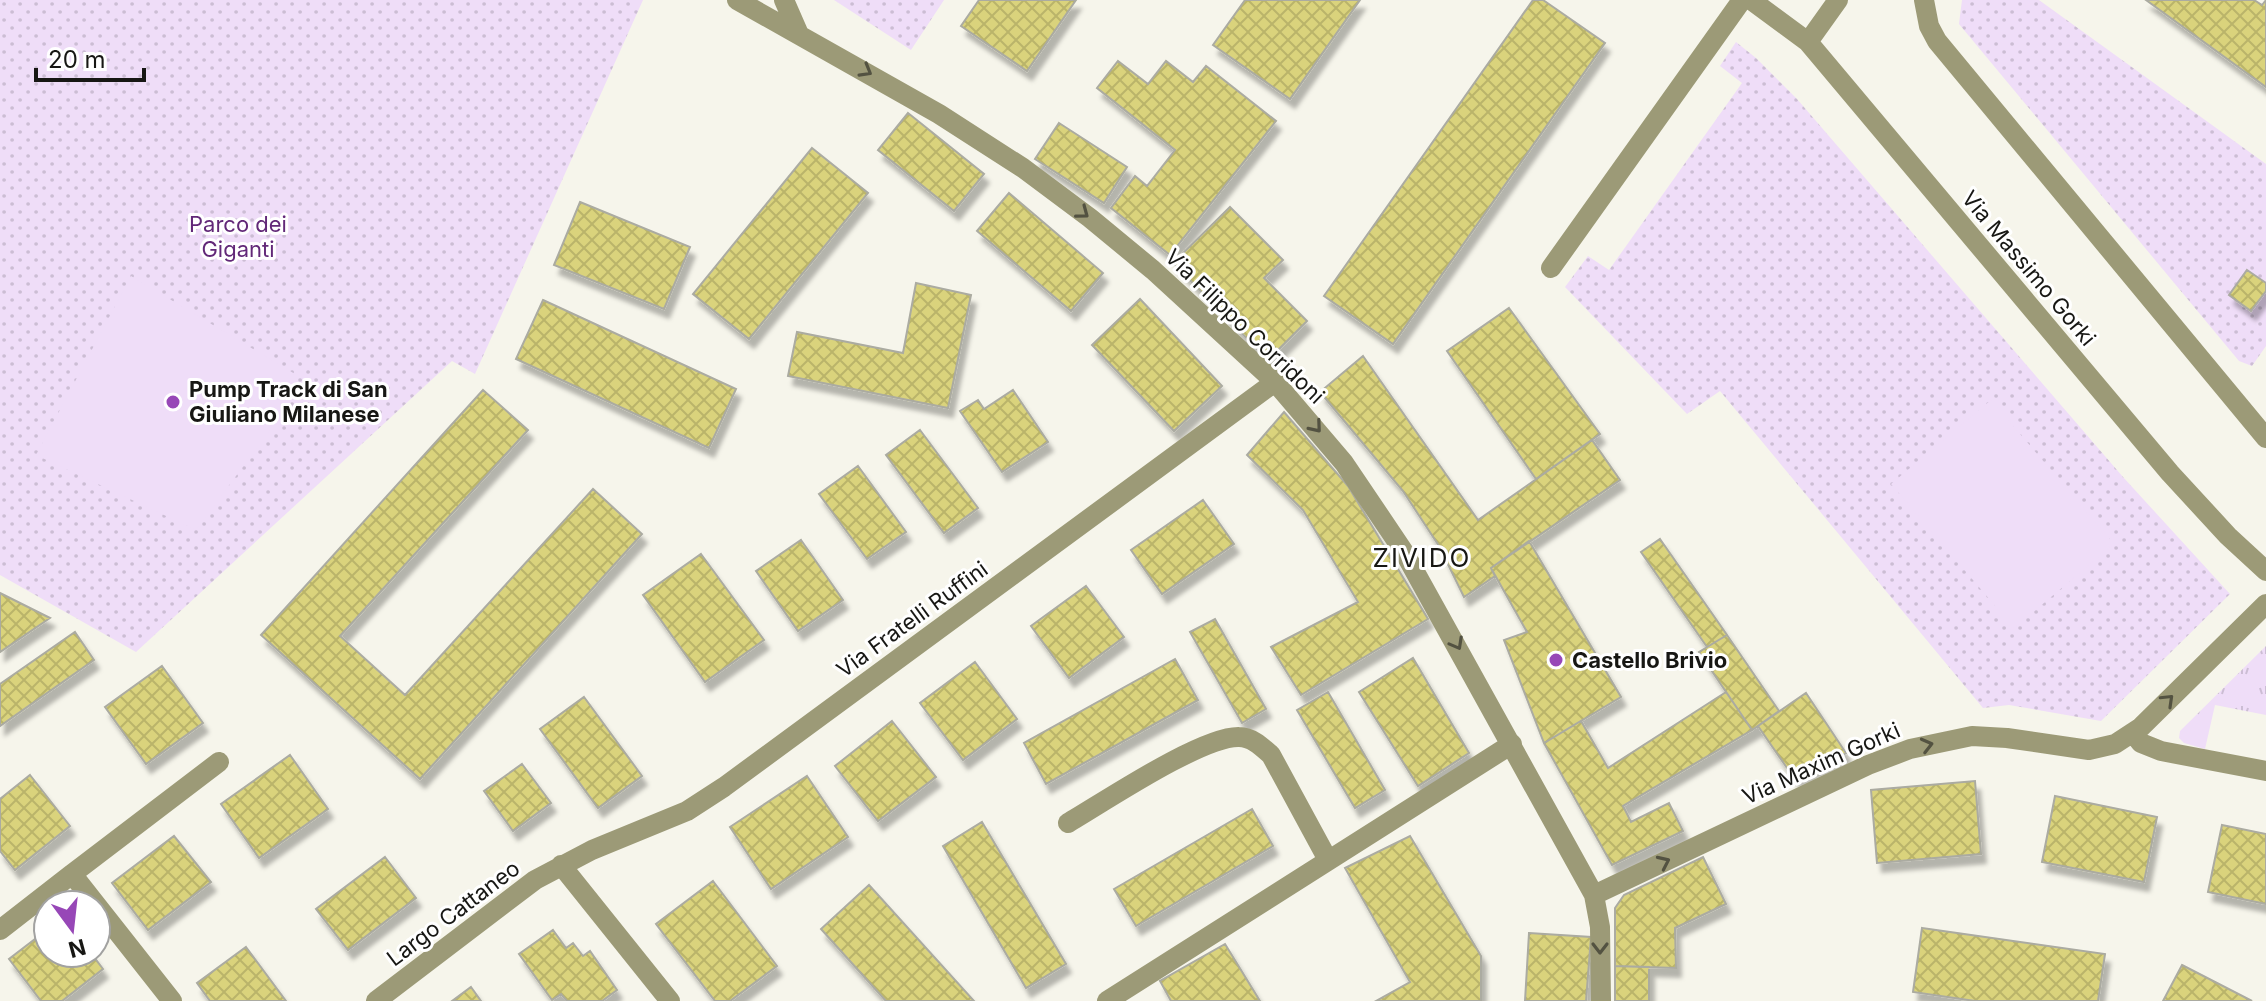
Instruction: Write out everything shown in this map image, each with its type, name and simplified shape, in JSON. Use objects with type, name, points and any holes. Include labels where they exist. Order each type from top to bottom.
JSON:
[{"type":"street","name":"Via Filippo Corridoni","points":[[737,0],[939,114],[1056,193],[1153,270],[1275,382],[1328,441],[1371,500],[1427,590],[1594,895],[1599,916],[1601,1001]]},
{"type":"street","points":[[784,0],[798,32]]},
{"type":"street","points":[[1551,268],[1742,0]]},
{"type":"street","name":"Via Massimo Gorki","points":[[1751,0],[1808,42],[2170,473],[2228,536],[2266,571]]},
{"type":"street","points":[[1808,42],[1838,0]]},
{"type":"street","points":[[1924,0],[1929,26],[1937,41],[2266,438]]},
{"type":"street","name":"Via Fratelli Ruffini","points":[[561,865],[670,819],[703,801],[1275,382]]},
{"type":"street","name":"Via Maxim Gorki","points":[[1594,895],[1868,765],[1910,749],[1972,736],[2089,750],[2115,744],[2133,733],[2266,604]]},
{"type":"street","points":[[2133,733],[2141,743],[2161,751],[2266,771]]},
{"type":"street","points":[[1068,823],[1197,749],[1225,739],[1246,738],[1271,755],[1328,860]]},
{"type":"street","points":[[1107,1001],[1512,744]]},
{"type":"street","points":[[0,930],[219,762]]},
{"type":"street","points":[[561,865],[670,1001]]},
{"type":"street","name":"Largo Cattaneo","points":[[376,1001],[522,889],[561,865]]},
{"type":"street","points":[[72,874],[172,1001]]},
{"type":"green space","name":"Parco dei Giganti","points":[[0,0],[643,0],[475,374],[452,361],[136,652],[0,575]]},
{"type":"green space","points":[[834,0],[944,0],[911,50]]},
{"type":"green space","points":[[1962,0],[2039,0],[2266,164],[2266,346],[2252,366],[2239,361],[1959,24]]},
{"type":"green space","points":[[1736,42],[1797,99],[2123,477],[2230,594],[2101,721],[2009,705],[1983,708],[1720,391],[1687,414],[1565,287],[1588,256],[1609,270],[1742,83],[1720,66]]},
{"type":"green space","name":"Pump Track di San Giuliano Milanese","points":[[131,276],[295,374],[270,430],[196,530],[36,455]]},
{"type":"green space","points":[[1991,400],[2114,544],[2014,628],[1891,484]]},
{"type":"green space","points":[[2266,646],[2266,715],[2215,705],[2205,749],[2184,743],[2179,738],[2180,731]]},
{"type":"building","points":[[979,0],[1076,0],[1027,71],[961,26]]},
{"type":"building","points":[[1245,0],[1360,0],[1290,99],[1213,45]]},
{"type":"building","points":[[1533,0],[1543,0],[1605,43],[1393,344],[1324,296]]},
{"type":"building","points":[[2146,0],[2254,0],[2262,5],[2266,0],[2266,87]]},
{"type":"building","points":[[1118,61],[1148,84],[1166,61],[1193,82],[1206,66],[1276,121],[1170,255],[1111,208],[1135,176],[1147,186],[1175,150],[1097,88]]},
{"type":"building","points":[[908,113],[984,174],[954,211],[878,150]]},
{"type":"building","points":[[1059,123],[1127,167],[1104,203],[1035,159]]},
{"type":"building","points":[[812,148],[868,193],[749,339],[693,294]]},
{"type":"building","points":[[1009,193],[1103,273],[1071,311],[977,231]]},
{"type":"building","points":[[580,202],[690,247],[664,309],[554,265]]},
{"type":"building","points":[[1230,207],[1283,260],[1264,278],[1307,321],[1268,360],[1173,263]]},
{"type":"building","points":[[2247,270],[2266,283],[2266,291],[2251,311],[2229,295]]},
{"type":"building","points":[[916,283],[971,295],[948,408],[788,376],[797,332],[903,353]]},
{"type":"building","points":[[1140,299],[1222,386],[1174,431],[1092,345]]},
{"type":"building","points":[[543,300],[736,389],[709,448],[516,359]]},
{"type":"building","points":[[1509,308],[1600,434],[1536,479],[1447,351]]},
{"type":"building","points":[[1363,356],[1478,520],[1592,440],[1620,480],[1491,568],[1495,576],[1464,597],[1439,546],[1403,491],[1320,392]]},
{"type":"building","points":[[483,390],[528,430],[340,636],[405,695],[593,489],[642,534],[420,779],[261,635]]},
{"type":"building","points":[[1013,390],[1048,442],[1002,472],[960,411],[978,400],[984,409]]},
{"type":"building","points":[[1284,412],[1348,486],[1428,619],[1301,695],[1271,647],[1358,602],[1303,510],[1247,455]]},
{"type":"building","points":[[920,430],[978,508],[944,533],[886,455]]},
{"type":"building","points":[[858,466],[906,532],[867,559],[819,494]]},
{"type":"building","points":[[1203,500],[1234,544],[1162,594],[1131,550]]},
{"type":"building","points":[[1660,539],[1727,635],[1707,647],[1641,552]]},
{"type":"building","points":[[801,540],[843,600],[798,631],[756,571]]},
{"type":"building","name":"Castello Brivio","points":[[1529,541],[1621,697],[1544,743],[1504,640],[1527,632],[1491,568]]},
{"type":"building","points":[[701,554],[764,640],[705,682],[643,595]]},
{"type":"building","points":[[1086,586],[1124,637],[1069,678],[1031,626]]},
{"type":"building","points":[[0,593],[50,618],[0,652]]},
{"type":"building","points":[[1215,619],[1266,709],[1242,723],[1190,632]]},
{"type":"building","points":[[75,632],[94,660],[0,726],[0,684]]},
{"type":"building","points":[[1727,635],[1779,711],[1752,730],[1699,652]]},
{"type":"building","points":[[1413,658],[1469,753],[1418,786],[1359,692]]},
{"type":"building","points":[[1175,659],[1198,700],[1046,784],[1024,743]]},
{"type":"building","points":[[975,662],[1017,719],[963,760],[920,703]]},
{"type":"building","points":[[162,666],[203,723],[146,764],[105,707]]},
{"type":"building","points":[[1328,692],[1385,790],[1355,808],[1297,710]]},
{"type":"building","points":[[1726,692],[1752,730],[1623,806],[1631,822],[1669,803],[1683,831],[1612,865],[1544,743],[1581,721],[1608,768]]},
{"type":"building","points":[[1806,693],[1846,753],[1794,778],[1758,726]]},
{"type":"building","points":[[584,697],[642,776],[598,808],[540,729]]},
{"type":"building","points":[[892,721],[936,777],[878,821],[835,766]]},
{"type":"building","points":[[290,755],[328,809],[259,858],[221,804]]},
{"type":"building","points":[[522,764],[551,803],[513,831],[484,791]]},
{"type":"building","points":[[30,775],[70,826],[15,870],[0,851],[0,799]]},
{"type":"building","points":[[807,776],[848,837],[771,889],[730,827]]},
{"type":"building","points":[[1975,781],[1981,854],[1877,863],[1871,790]]},
{"type":"building","points":[[2055,796],[2157,817],[2144,882],[2042,862]]},
{"type":"building","points":[[1252,809],[1273,846],[1136,926],[1114,889]]},
{"type":"building","points":[[982,822],[1066,964],[1026,988],[943,846]]},
{"type":"building","points":[[2222,825],[2266,834],[2266,904],[2208,892]]},
{"type":"building","points":[[174,836],[211,882],[148,930],[112,883]]},
{"type":"building","points":[[1410,836],[1481,956],[1481,1001],[1376,1001],[1410,982],[1345,868]]},
{"type":"building","points":[[385,857],[416,898],[348,950],[316,909]]},
{"type":"building","points":[[1703,857],[1726,904],[1675,928],[1676,968],[1615,966],[1615,908],[1624,895]]},
{"type":"building","points":[[713,881],[777,966],[730,1001],[715,1001],[656,924]]},
{"type":"building","points":[[869,885],[974,1001],[886,1001],[821,929]]},
{"type":"building","points":[[1922,928],[2105,954],[2098,1001],[1975,1001],[1913,992]]},
{"type":"building","points":[[553,930],[566,948],[573,943],[583,956],[590,951],[617,990],[602,1001],[567,1001],[561,994],[552,1000],[519,954]]},
{"type":"building","points":[[1529,933],[1591,937],[1586,1001],[1525,1001]]},
{"type":"building","points":[[32,941],[32,969],[103,969],[62,1001],[41,1001],[9,959]]},
{"type":"building","points":[[1225,944],[1260,1001],[1171,1001],[1160,981]]},
{"type":"building","points":[[246,947],[286,1001],[210,1001],[197,983]]},
{"type":"building","points":[[2182,965],[2252,1001],[2163,1001]]},
{"type":"building","points":[[1615,966],[1649,967],[1649,1001],[1615,1001]]},
{"type":"building","points":[[471,987],[481,1001],[452,1001]]},
{"type":"place","name":"Pump Track di San Giuliano Milanese","points":[[173,402]]},
{"type":"place","name":"Castello Brivio","points":[[1556,660]]},
{"type":"district","name":"ZIVIDO","points":[[1422,557]]}]
